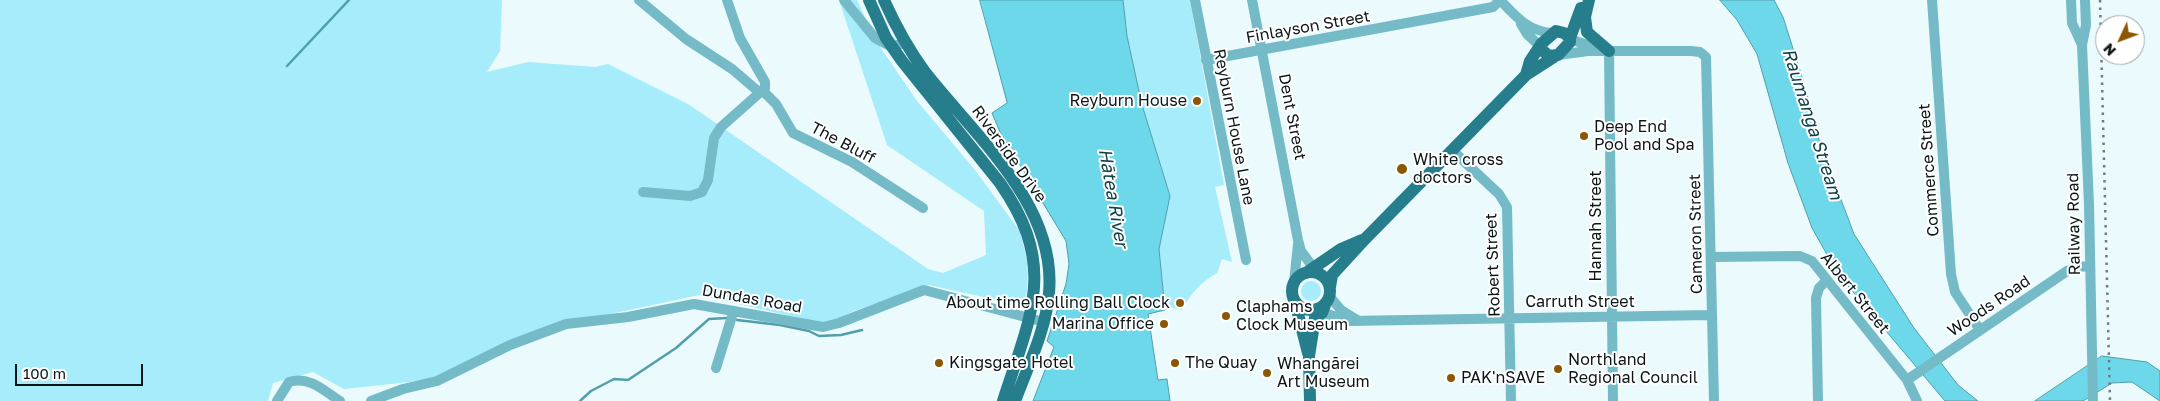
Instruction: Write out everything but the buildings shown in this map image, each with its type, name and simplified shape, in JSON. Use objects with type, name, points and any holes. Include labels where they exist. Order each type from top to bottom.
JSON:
[{"type":"main road","name":"Riverside Drive","points":[[869,0],[892,47],[1000,183],[1022,218],[1033,250],[1036,275],[1030,318],[1003,401]]},
{"type":"main road","name":"Riverside Drive","points":[[884,0],[906,42],[925,71],[1009,175],[1033,213],[1046,245],[1050,272],[1049,293],[1044,322],[1015,401]]},
{"type":"main road","points":[[1310,401],[1309,356],[1315,318],[1324,302],[1332,275],[1364,238],[1453,151],[1526,75],[1556,56],[1570,39],[1585,0]]},
{"type":"main road","points":[[1590,0],[1585,17],[1587,32],[1609,51]]},
{"type":"main road","points":[[1526,75],[1530,61],[1540,46],[1552,33],[1579,13]]},
{"type":"main road","points":[[1552,33],[1559,31],[1570,39]]},
{"type":"main road","points":[[1540,46],[1546,53],[1556,56]]},
{"type":"main road","points":[[1309,356],[1292,292],[1294,283],[1342,249],[1364,238]]},
{"type":"main road","points":[[1312,271],[1326,279],[1324,302]]},
{"type":"main road","points":[[1295,302],[1304,310],[1324,302]]},
{"type":"street","name":"The Bluff","points":[[639,0],[686,39],[732,69],[776,104],[793,133],[852,162],[923,208]]},
{"type":"street","points":[[643,192],[690,196],[702,192],[708,180],[714,138],[721,127],[761,92],[765,82],[740,38],[727,0]]},
{"type":"street","points":[[844,0],[875,38],[892,47],[906,42]]},
{"type":"street","name":"Reyburn House Lane","points":[[1195,0],[1246,260]]},
{"type":"street","name":"Dent Street","points":[[1252,0],[1298,240],[1301,251],[1312,271]]},
{"type":"street","points":[[1500,0],[1518,19],[1534,30],[1552,33]]},
{"type":"street","name":"Finlayson Street","points":[[1206,60],[1493,7],[1500,0]]},
{"type":"street","name":"Commerce Street","points":[[1932,0],[1951,274],[1955,292],[1980,330]]},
{"type":"street","name":"Railway Road","points":[[2071,0],[2072,23],[2082,46]]},
{"type":"street","name":"Railway Road","points":[[2085,0],[2086,25],[2082,46],[2093,399]]},
{"type":"street","points":[[1518,19],[1527,34],[1540,46]]},
{"type":"street","points":[[1570,39],[1609,51]]},
{"type":"street","points":[[1556,56],[1609,51]]},
{"type":"street","name":"Cameron Street","points":[[1609,51],[1697,51],[1706,57],[1708,66],[1714,401]]},
{"type":"street","name":"Hannah Street","points":[[1609,51],[1613,401]]},
{"type":"street","name":"Robert Street","points":[[1453,151],[1499,194],[1507,207],[1511,401]]},
{"type":"street","name":"Dent Street","points":[[1294,283],[1298,240]]},
{"type":"street","name":"Albert Street","points":[[1712,257],[1807,258],[1827,280],[1907,380],[1917,401]]},
{"type":"street","name":"Woods Road","points":[[1907,380],[2070,270],[2090,266]]},
{"type":"street","points":[[1818,401],[1816,298],[1819,288],[1827,280]]},
{"type":"street","name":"Dundas Road","points":[[371,401],[404,389],[437,381],[510,345],[566,324],[628,317],[694,304],[823,327],[839,323],[924,290],[1044,322]]},
{"type":"street","points":[[1324,302],[1357,320]]},
{"type":"street","name":"Carruth Street","points":[[1324,302],[1343,320],[1712,315]]},
{"type":"street","points":[[716,368],[734,312]]},
{"type":"street","points":[[277,401],[289,382],[302,379],[310,381],[340,401]]},
{"type":"shaded area","points":[[0,0],[502,0],[500,51],[487,72],[528,62],[595,67],[608,64],[688,104],[928,269],[943,273],[986,255],[984,211],[887,145],[839,0],[857,0],[876,41],[917,101],[975,170],[1019,230],[1028,262],[1027,291],[1024,306],[929,285],[854,311],[826,324],[699,295],[545,328],[428,380],[344,389],[313,372],[273,383],[268,401],[0,401]]},
{"type":"shaded area","points":[[1123,0],[1190,0],[1224,185],[1215,187],[1232,262],[1222,259],[1217,273],[1196,289],[1182,310],[1165,306],[1159,249],[1170,196],[1142,105],[1127,36]]},
{"type":"shaded area","points":[[1307,281],[1315,281],[1321,287],[1321,295],[1315,301],[1307,301],[1301,295],[1301,287]]},
{"type":"water","name":"Hātea River","points":[[980,0],[1123,0],[1127,36],[1142,105],[1170,196],[1159,249],[1165,310],[1148,314],[1158,380],[1167,379],[1170,401],[1033,401],[1054,347],[1047,341],[1066,284],[1069,264],[1066,241],[1000,132],[992,113],[1007,103]]},
{"type":"water","name":"Raumanga Stream","points":[[1720,0],[1774,0],[1783,17],[1803,80],[1821,147],[1854,234],[1914,328],[1958,385],[1978,401],[1945,401],[1838,274],[1812,228],[1788,163],[1757,54],[1737,20]]},
{"type":"water","points":[[2102,356],[2147,362],[2160,371],[2160,401],[2132,382],[2112,383],[2083,401],[2035,401]]},
{"type":"waterway","points":[[287,66],[349,0]]},
{"type":"waterway","points":[[580,401],[591,391],[614,379],[628,380],[676,348],[709,319],[727,318]]},
{"type":"waterway","points":[[737,320],[780,325],[809,331],[819,336],[841,335],[862,330]]},
{"type":"railway","points":[[2100,0],[2110,401]]},
{"type":"place","name":"Reyburn House","points":[[1197,101]]},
{"type":"place","name":"Deep End Pool and Spa","points":[[1584,136]]},
{"type":"place","name":"White cross doctors","points":[[1402,169]]},
{"type":"place","name":"About time Rolling Ball Clock","points":[[1180,303]]},
{"type":"place","name":"Claphams Clock Museum","points":[[1226,316]]},
{"type":"place","name":"Marina Office","points":[[1164,324]]},
{"type":"place","name":"Kingsgate Hotel","points":[[939,363]]},
{"type":"place","name":"The Quay","points":[[1175,363]]},
{"type":"place","name":"Northland Regional Council","points":[[1558,369]]},
{"type":"place","name":"Whangārei Art Museum","points":[[1267,373]]},
{"type":"place","name":"PAK'nSAVE","points":[[1451,378]]}]
